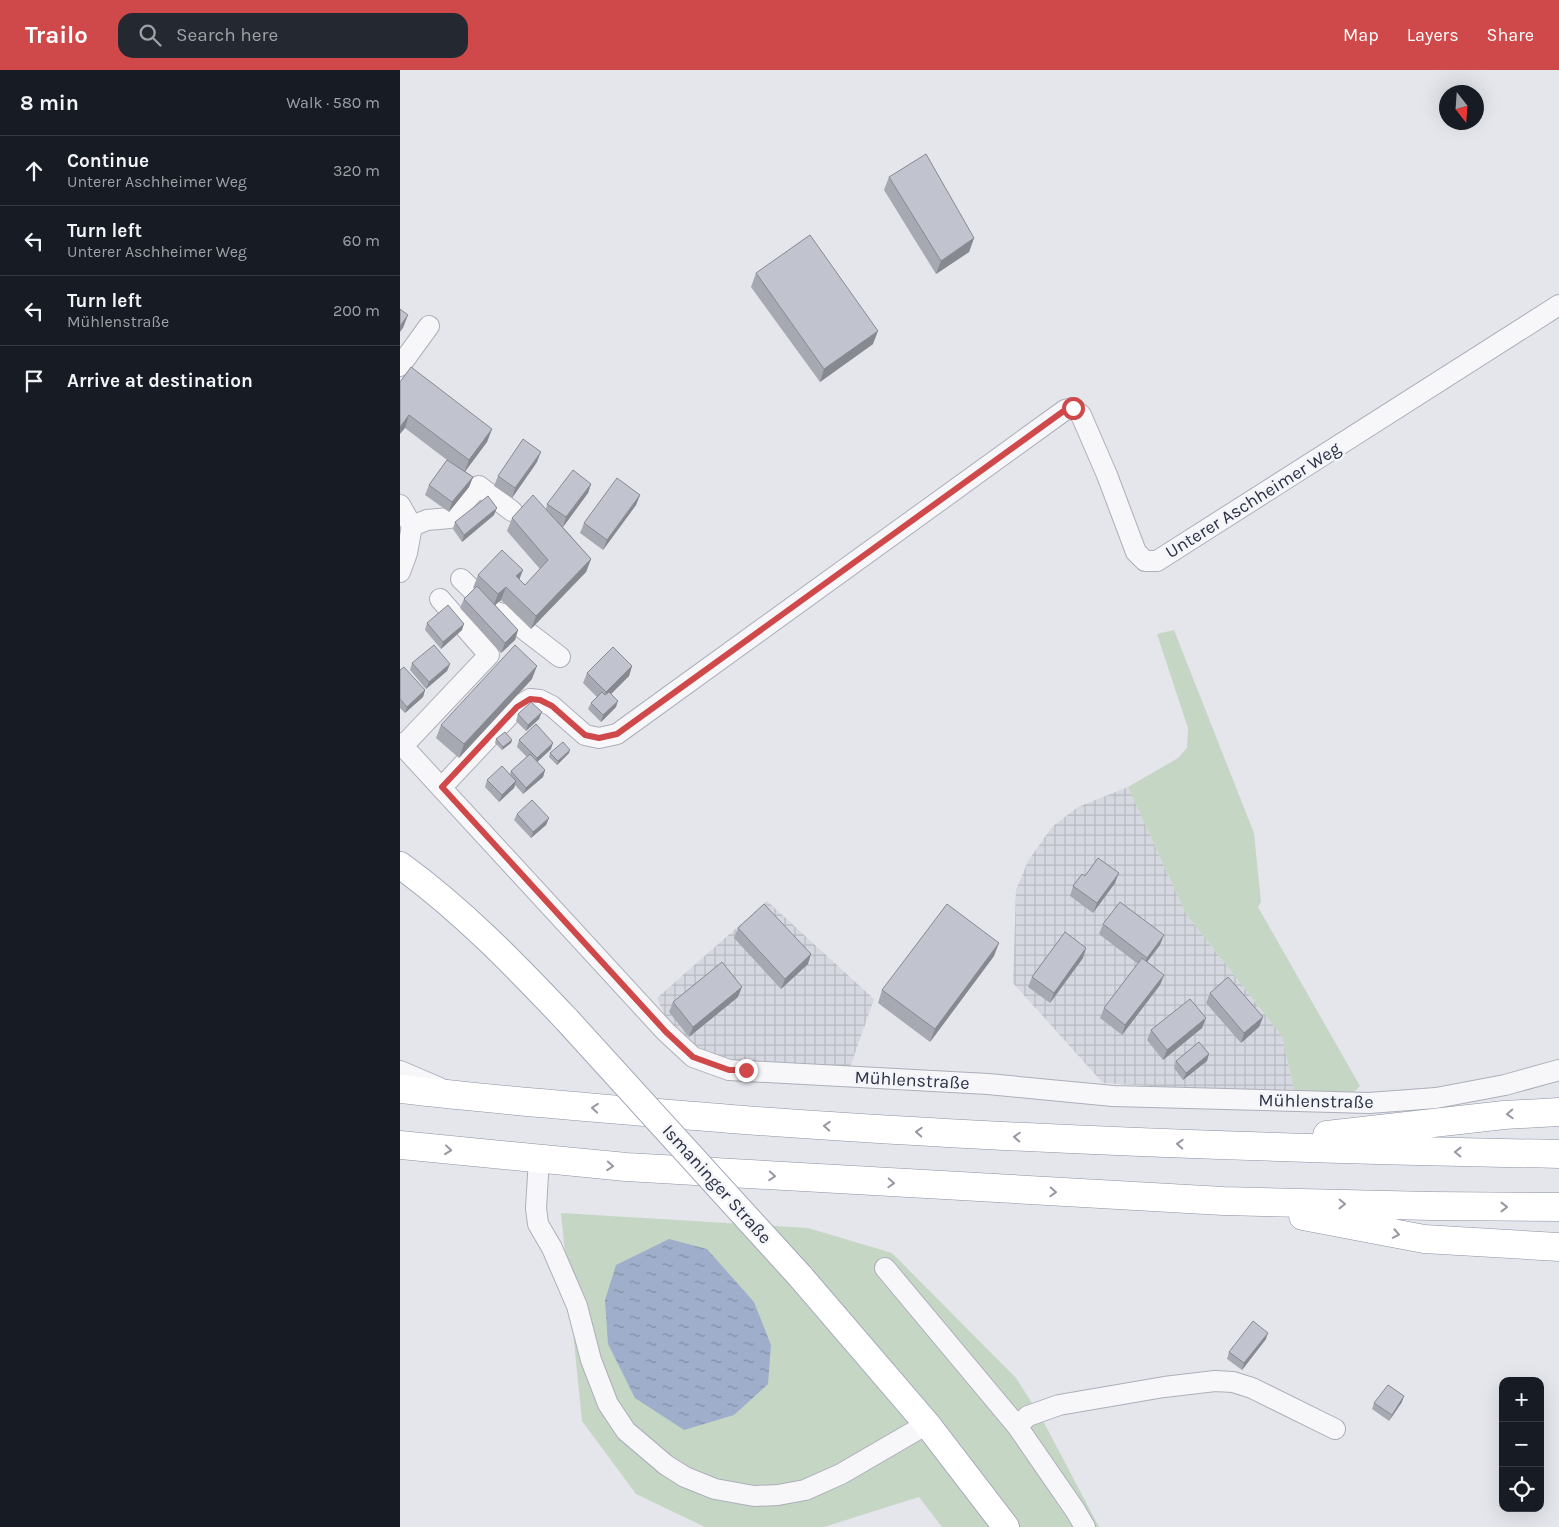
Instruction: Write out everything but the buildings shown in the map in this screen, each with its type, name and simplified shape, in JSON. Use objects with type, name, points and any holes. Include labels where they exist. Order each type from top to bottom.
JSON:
[{"type":"highway","points":[[400,1089],[603,1109],[875,1130],[1228,1146],[1559,1154]]},
{"type":"highway","points":[[1228,1146],[1504,1115],[1559,1112]]},
{"type":"highway","points":[[400,1145],[609,1166],[1223,1201],[1559,1207]]},
{"type":"highway","points":[[1223,1201],[1424,1239],[1559,1247]]},
{"type":"main road","name":"Ismaninger Straße","points":[[400,865],[478,929],[567,1020],[800,1276],[927,1424],[1006,1527]]},
{"type":"street","name":"Unterer Aschheimer Weg","points":[[442,787],[517,707],[530,699],[540,700],[552,706],[585,735],[599,738],[617,734],[1065,410],[1073,408],[1081,415],[1107,475],[1136,552],[1145,562],[1156,560],[1559,305]]},
{"type":"street","points":[[400,366],[429,326]]},
{"type":"street","points":[[412,526],[427,520],[450,518],[479,486],[512,510]]},
{"type":"street","points":[[400,505],[412,526],[407,554],[400,572]]},
{"type":"street","points":[[401,744],[489,655],[443,602],[464,582],[495,612],[504,614],[560,657]]},
{"type":"street","name":"Mühlenstraße","points":[[401,744],[666,1032],[693,1057],[729,1070],[988,1084],[1113,1096],[1369,1103],[1436,1098],[1505,1085],[1559,1070]]},
{"type":"street","points":[[400,1072],[460,1096]]},
{"type":"street","points":[[539,1159],[536,1208],[538,1224],[552,1248],[577,1306],[591,1360],[608,1404],[626,1432],[666,1466],[686,1478],[715,1489],[754,1496],[778,1495],[805,1490],[841,1474],[927,1424]]},
{"type":"street","points":[[885,1268],[1018,1426],[1085,1527]]},
{"type":"street","points":[[1018,1426],[1028,1416],[1060,1405],[1164,1387],[1215,1381],[1233,1382],[1252,1388],[1335,1429]]},
{"type":"shaded area","points":[[1128,787],[1186,914],[1282,1036],[1295,1095],[1103,1083],[1013,983],[1016,890],[1028,861],[1052,827],[1078,807]]},
{"type":"shaded area","points":[[767,901],[874,999],[849,1070],[754,1067],[710,1056],[686,1040],[665,1016],[657,998]]},
{"type":"green space","points":[[1174,630],[1254,833],[1261,902],[1258,907],[1360,1086],[1353,1093],[1295,1095],[1282,1036],[1186,914],[1128,787],[1178,758],[1187,748],[1188,728],[1157,634]]},
{"type":"green space","points":[[561,1213],[808,1228],[892,1253],[1016,1378],[1041,1417],[1099,1527],[942,1527],[919,1497],[824,1527],[705,1527],[636,1494],[582,1421]]},
{"type":"water","points":[[669,1239],[707,1249],[754,1302],[771,1345],[768,1384],[734,1415],[684,1430],[635,1398],[608,1344],[605,1300],[616,1265]]},
{"type":"route","points":[[746,1070],[729,1070],[693,1057],[666,1032],[442,787],[517,707],[530,699],[540,700],[552,706],[585,735],[599,738],[617,734],[1065,410],[1073,408]]}]
